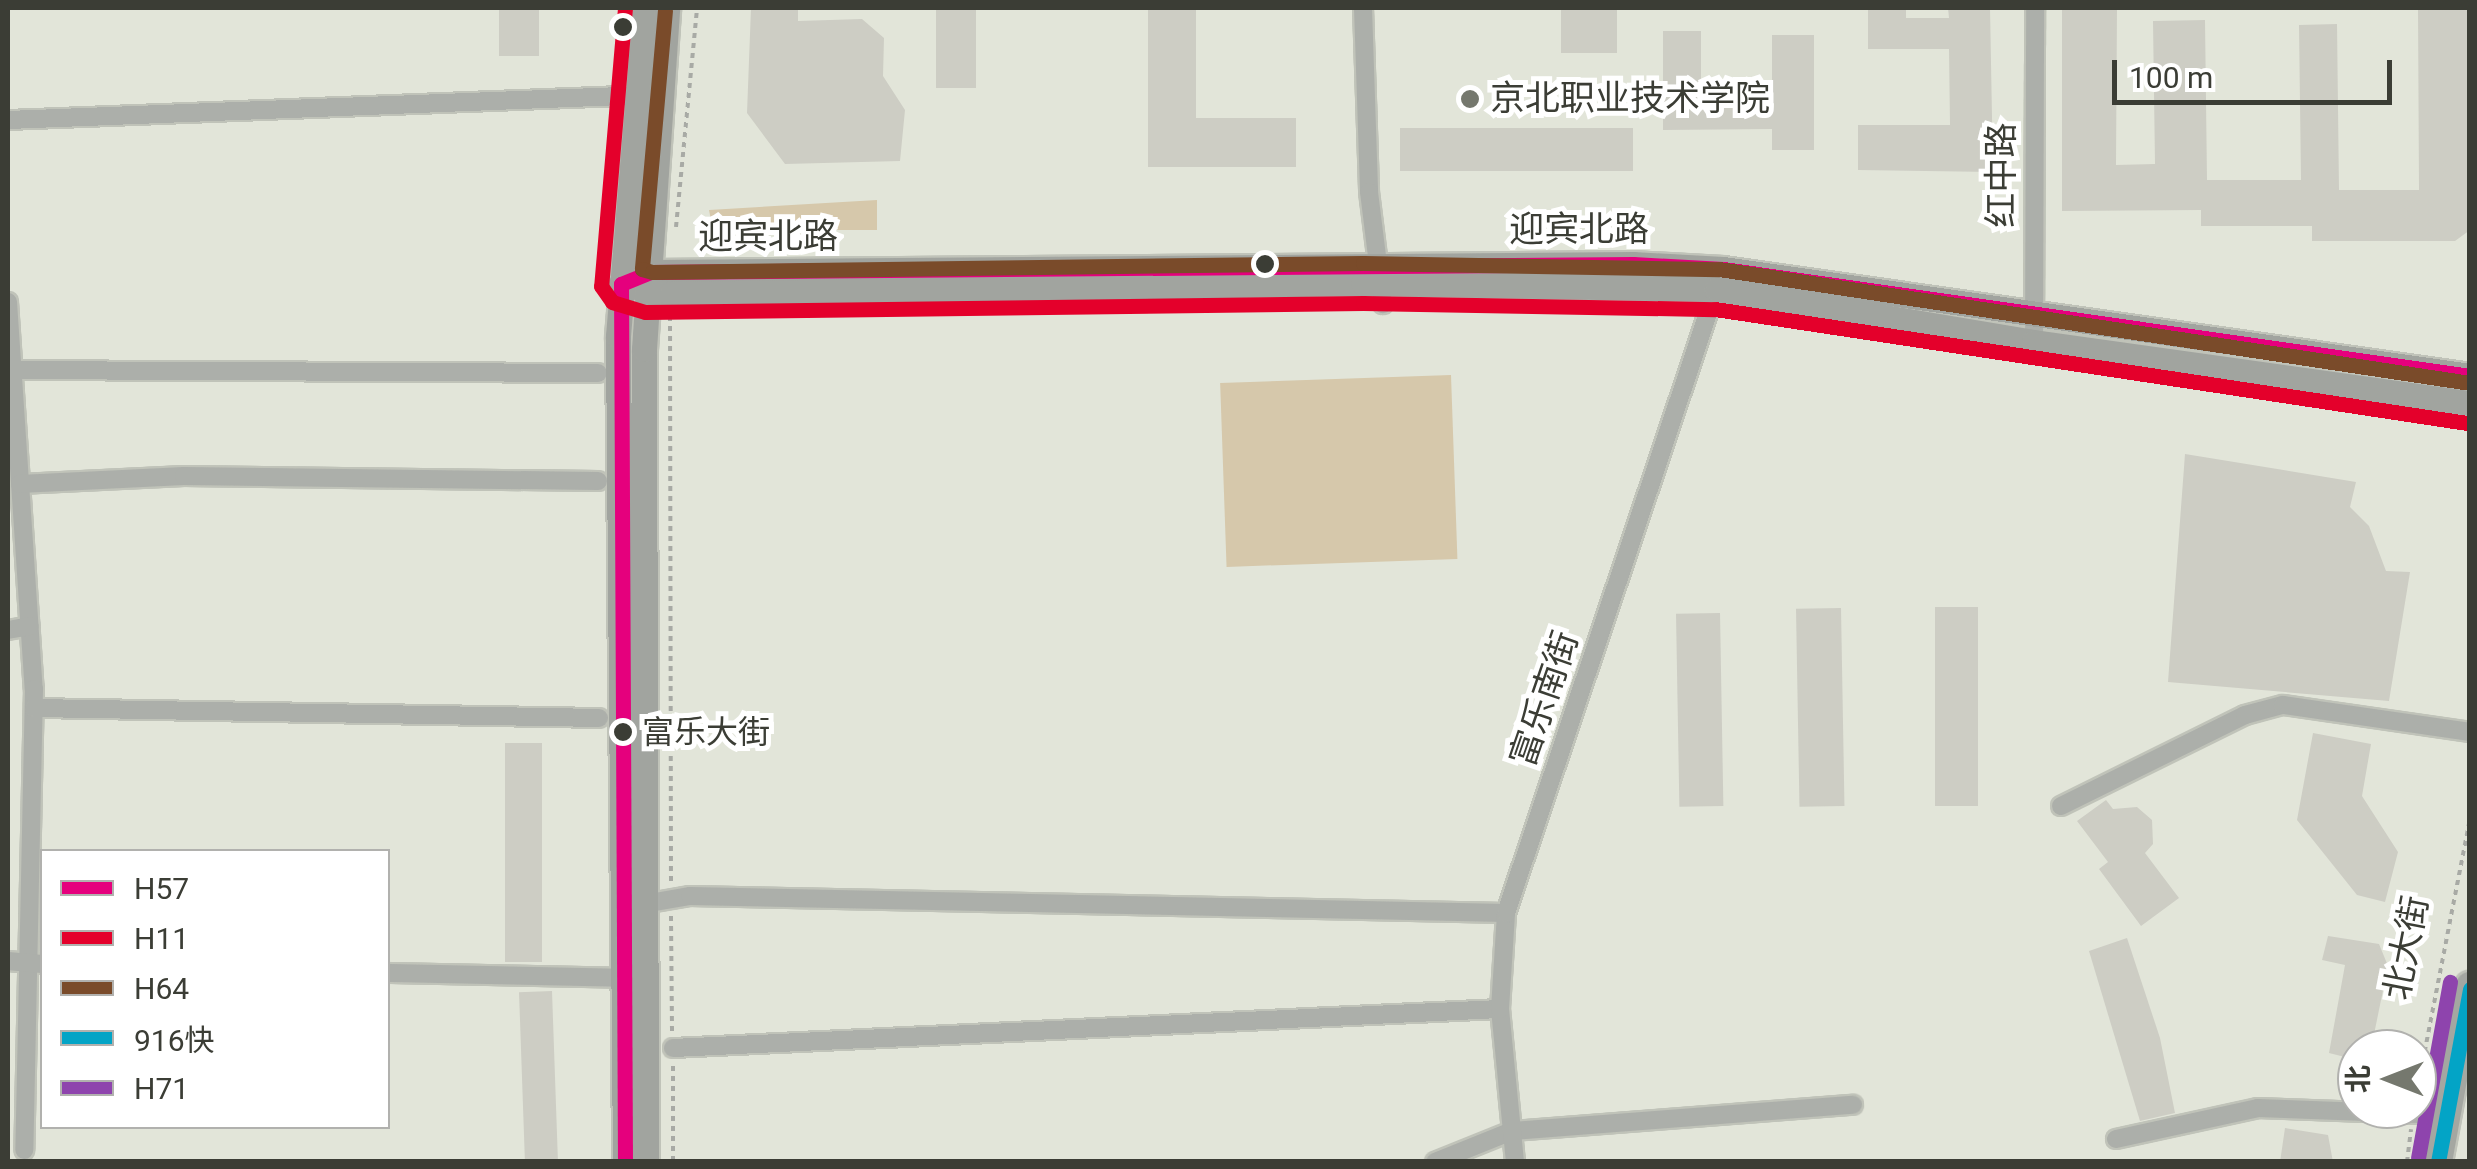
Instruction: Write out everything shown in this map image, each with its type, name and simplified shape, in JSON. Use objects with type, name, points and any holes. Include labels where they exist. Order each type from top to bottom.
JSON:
[{"type":"main road","points":[[625,1162],[635,978],[647,904],[664,297],[647,95],[646,8]]},
{"type":"main road","points":[[647,904],[621,284],[647,95],[667,8]]},
{"type":"main road","name":"迎宾北路","points":[[621,284],[664,297],[1381,284],[1633,264],[2470,403]]},
{"type":"main road","name":"迎宾北路","points":[[2034,331],[2470,376]]},
{"type":"main road","points":[[635,978],[646,1162]]},
{"type":"main road","name":"北大街","points":[[2438,1162],[2470,986]]},
{"type":"street","points":[[1364,8],[1369,192],[1381,284]]},
{"type":"street","name":"红中路","points":[[2034,331],[2035,8]]},
{"type":"street","points":[[8,120],[647,95]]},
{"type":"street","name":"富乐南街","points":[[1515,1162],[1500,1009],[1506,913],[1720,279]]},
{"type":"street","points":[[8,302],[34,708],[36,964],[24,1150]]},
{"type":"street","points":[[10,370],[598,373]]},
{"type":"street","points":[[20,484],[184,476],[598,481]]},
{"type":"street","points":[[8,630],[30,626]]},
{"type":"street","points":[[2061,806],[2245,716],[2283,705],[2470,732]]},
{"type":"street","points":[[34,708],[599,718]]},
{"type":"street","points":[[647,904],[1506,913]]},
{"type":"street","points":[[8,961],[36,964]]},
{"type":"street","points":[[390,973],[635,978]]},
{"type":"street","points":[[672,1048],[1500,1009]]},
{"type":"street","points":[[1436,1162],[1512,1131],[1854,1106]]},
{"type":"street","points":[[2116,1139],[2258,1108],[2337,1111]]},
{"type":"street","points":[[2437,1115],[2446,1115]]},
{"type":"path","points":[[673,1162],[672,1048],[647,904],[664,297],[697,8]]},
{"type":"path","name":"北大街","points":[[2429,1029],[2470,819]]},
{"type":"path","points":[[2408,1162],[2411,1129]]},
{"type":"shaded area","points":[[877,200],[877,230],[713,230],[709,210]]},
{"type":"shaded area","points":[[1451,375],[1457,559],[1227,567],[1220,383]]},
{"type":"building","points":[[499,8],[539,8],[539,56],[499,56]]},
{"type":"building","points":[[751,8],[798,8],[798,21],[862,19],[884,38],[883,76],[905,110],[900,161],[785,164],[747,113]]},
{"type":"building","points":[[936,8],[976,8],[976,88],[936,88]]},
{"type":"building","points":[[1148,8],[1196,8],[1196,118],[1296,118],[1296,167],[1148,167]]},
{"type":"building","points":[[1561,8],[1617,8],[1617,53],[1561,53]]},
{"type":"building","points":[[1868,8],[1906,8],[1906,18],[1949,18],[1948,8],[1990,8],[1993,172],[1858,170],[1858,125],[1950,125],[1949,49],[1868,49]]},
{"type":"building","points":[[2062,8],[2117,8],[2116,165],[2155,164],[2153,21],[2205,20],[2207,180],[2301,180],[2299,25],[2337,24],[2339,190],[2419,190],[2418,8],[2470,8],[2470,230],[2455,241],[2312,241],[2312,226],[2201,226],[2201,210],[2062,211]]},
{"type":"building","points":[[1663,31],[1701,31],[1701,99],[1772,99],[1772,35],[1814,35],[1814,150],[1772,150],[1772,129],[1663,130]]},
{"type":"building","points":[[1400,128],[1633,128],[1633,171],[1400,171]]},
{"type":"building","points":[[2185,454],[2356,482],[2350,507],[2369,526],[2386,571],[2410,572],[2389,701],[2168,682]]},
{"type":"building","points":[[1935,607],[1978,607],[1978,806],[1935,806]]},
{"type":"building","points":[[1841,608],[1844,806],[1799,807],[1796,609]]},
{"type":"building","points":[[1720,613],[1723,806],[1679,807],[1676,614]]},
{"type":"building","points":[[2313,733],[2371,744],[2362,796],[2398,852],[2385,902],[2357,895],[2297,820]]},
{"type":"building","points":[[505,743],[542,743],[542,962],[505,962]]},
{"type":"building","points":[[2106,800],[2113,809],[2137,807],[2152,820],[2153,844],[2145,853],[2179,898],[2141,926],[2099,869],[2108,862],[2077,821]]},
{"type":"building","points":[[2328,936],[2379,944],[2388,966],[2375,1029],[2337,1029],[2337,1055],[2329,1053],[2345,965],[2322,960]]},
{"type":"building","points":[[2127,938],[2160,1038],[2175,1113],[2140,1121],[2089,951]]},
{"type":"building","points":[[552,991],[558,1162],[525,1162],[519,992]]},
{"type":"building","points":[[2285,1128],[2328,1135],[2333,1162],[2280,1162]]},
{"type":"transit line","name":"H11","points":[[625,8],[601,286],[612,302],[645,312],[1363,303],[1715,309],[2467,423]]},
{"type":"transit line","name":"H64","points":[[665,10],[642,269],[652,272],[1363,263],[1719,269],[2470,383]]},
{"type":"transit line","name":"H57","points":[[625,1162],[621,284],[650,272],[1633,264],[1723,269],[2470,376]]},
{"type":"transit line","name":"H71","points":[[2418,1158],[2450,982]]},
{"type":"transit line","name":"916快","points":[[2438,1162],[2470,989]]},
{"type":"place","name":"京北职业技术学院","points":[[1470,99]]},
{"type":"place","name":"富乐大街","points":[[623,732]]}]
